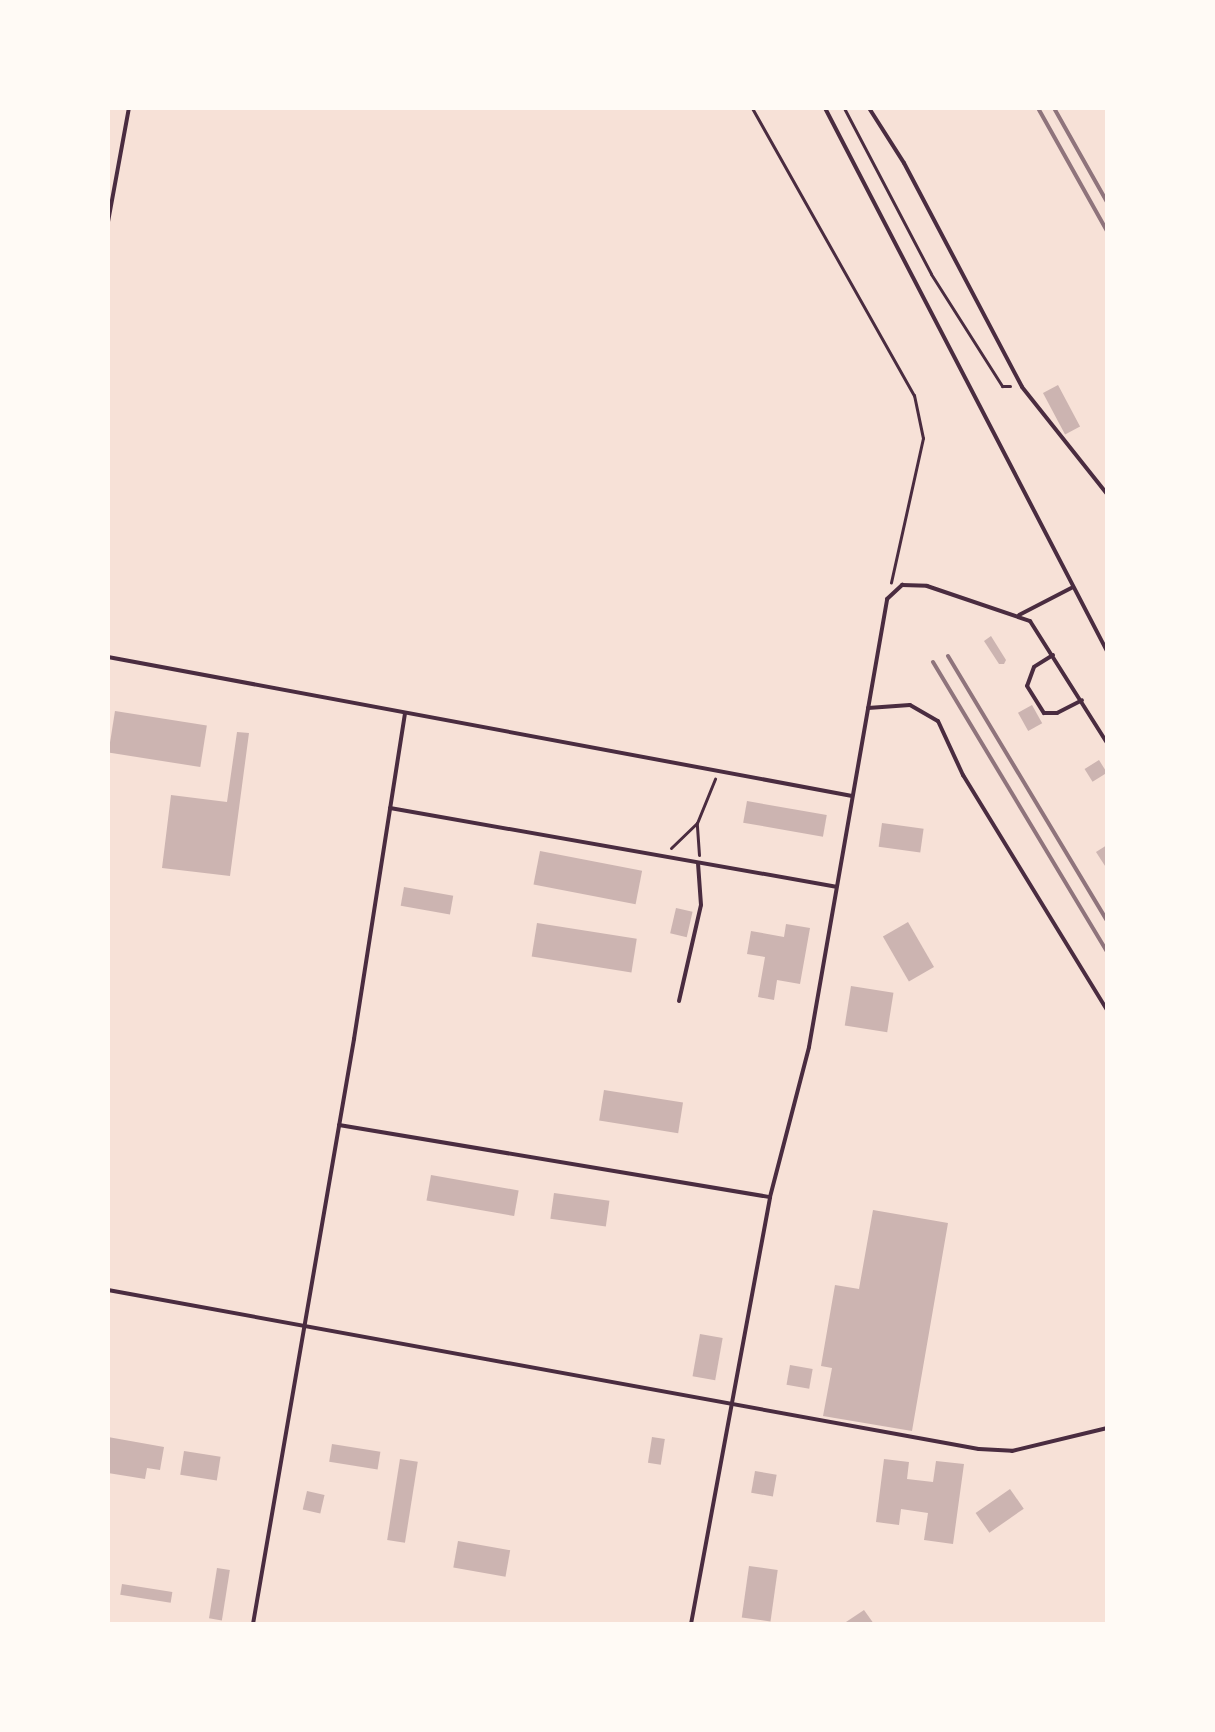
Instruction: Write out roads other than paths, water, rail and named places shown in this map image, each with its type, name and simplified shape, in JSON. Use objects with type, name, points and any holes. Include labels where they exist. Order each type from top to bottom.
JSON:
[{"type":"lane","points":[[108,222],[129,108]]},
{"type":"lane","points":[[825,108],[1107,651]]},
{"type":"lane","points":[[869,108],[904,163],[1022,387],[1107,494]]},
{"type":"lane","points":[[691,1624],[770,1197],[809,1047],[887,599],[902,585],[927,586],[1030,621],[1107,743]]},
{"type":"lane","points":[[1019,615],[1073,587]]},
{"type":"lane","points":[[1053,655],[1034,667],[1027,686],[1044,713],[1057,713],[1082,700]]},
{"type":"lane","points":[[108,657],[852,796]]},
{"type":"lane","points":[[868,708],[910,705],[938,721],[963,775],[1107,1010]]},
{"type":"lane","points":[[253,1624],[339,1125],[405,713]]},
{"type":"lane","points":[[390,808],[836,887]]},
{"type":"lane","points":[[679,1001],[701,905],[698,863]]},
{"type":"lane","points":[[339,1125],[770,1197]]},
{"type":"lane","points":[[108,1290],[305,1323],[731,1406],[979,1449],[1012,1451],[1107,1428]]},
{"type":"railway","points":[[1038,108],[1107,231]]},
{"type":"railway","points":[[1054,108],[1107,202]]},
{"type":"railway","points":[[948,656],[1107,921]]},
{"type":"railway","points":[[933,662],[1107,952]]}]
